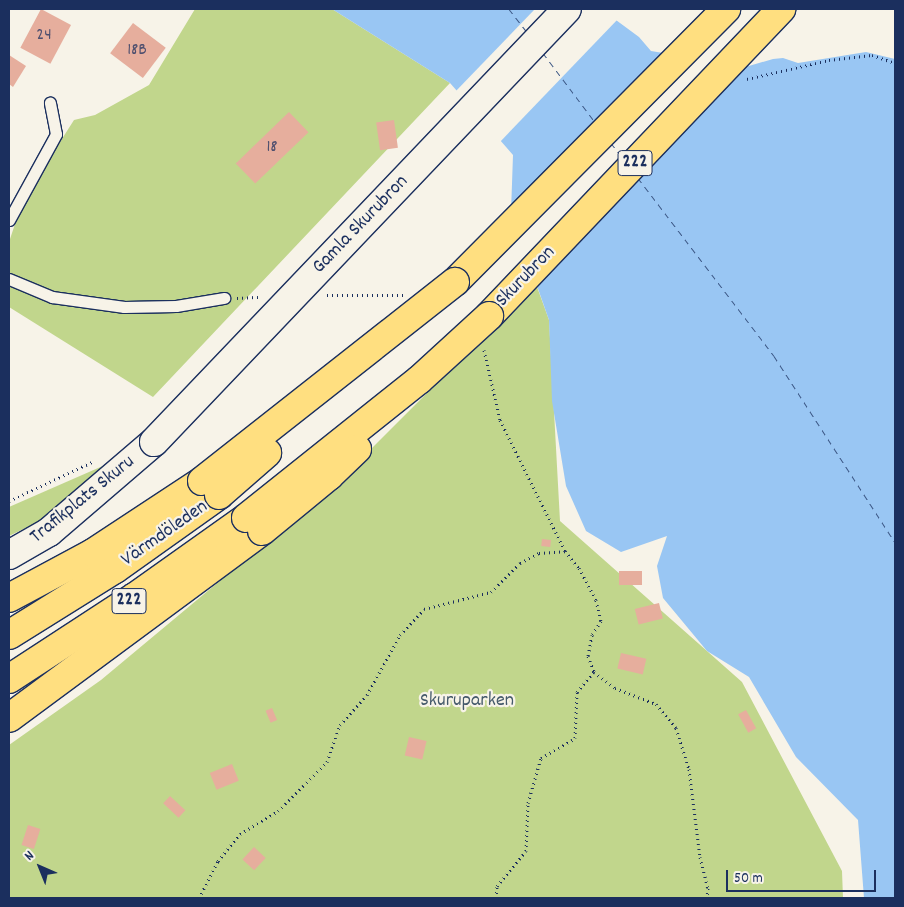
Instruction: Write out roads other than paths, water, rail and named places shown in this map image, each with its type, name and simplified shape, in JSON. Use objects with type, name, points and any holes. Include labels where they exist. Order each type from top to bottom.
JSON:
[{"type":"highway","name":"222","points":[[210,488],[455,282],[726,9]]},
{"type":"highway","name":"Skurubron","points":[[254,525],[329,476],[489,316],[781,9]]},
{"type":"highway","points":[[9,598],[210,488]]},
{"type":"highway","name":"Värmdöleden","points":[[9,635],[115,569],[210,488]]},
{"type":"highway","points":[[9,718],[254,525]]},
{"type":"highway","name":"Värmdöleden","points":[[9,679],[135,597],[254,525]]},
{"type":"main road","name":"Gamla Skurubron","points":[[154,442],[567,9]]},
{"type":"main road","name":"Trafikplats Skuru","points":[[9,555],[49,532],[154,442]]},
{"type":"lane","points":[[9,220],[56,134],[50,102]]},
{"type":"lane","points":[[9,279],[52,297],[124,307],[176,306],[224,298]]},
{"type":"water","points":[[332,9],[601,9],[639,37],[651,51],[700,59],[710,65],[742,68],[773,59],[783,58],[798,63],[866,52],[895,59],[895,898],[864,898],[858,820],[796,757],[749,677],[707,651],[663,598],[657,566],[667,536],[621,552],[586,531],[566,486],[552,401],[549,320],[511,212],[513,155],[450,83]]},
{"type":"park label","name":"Skuruparken","points":[[467,701]]}]
